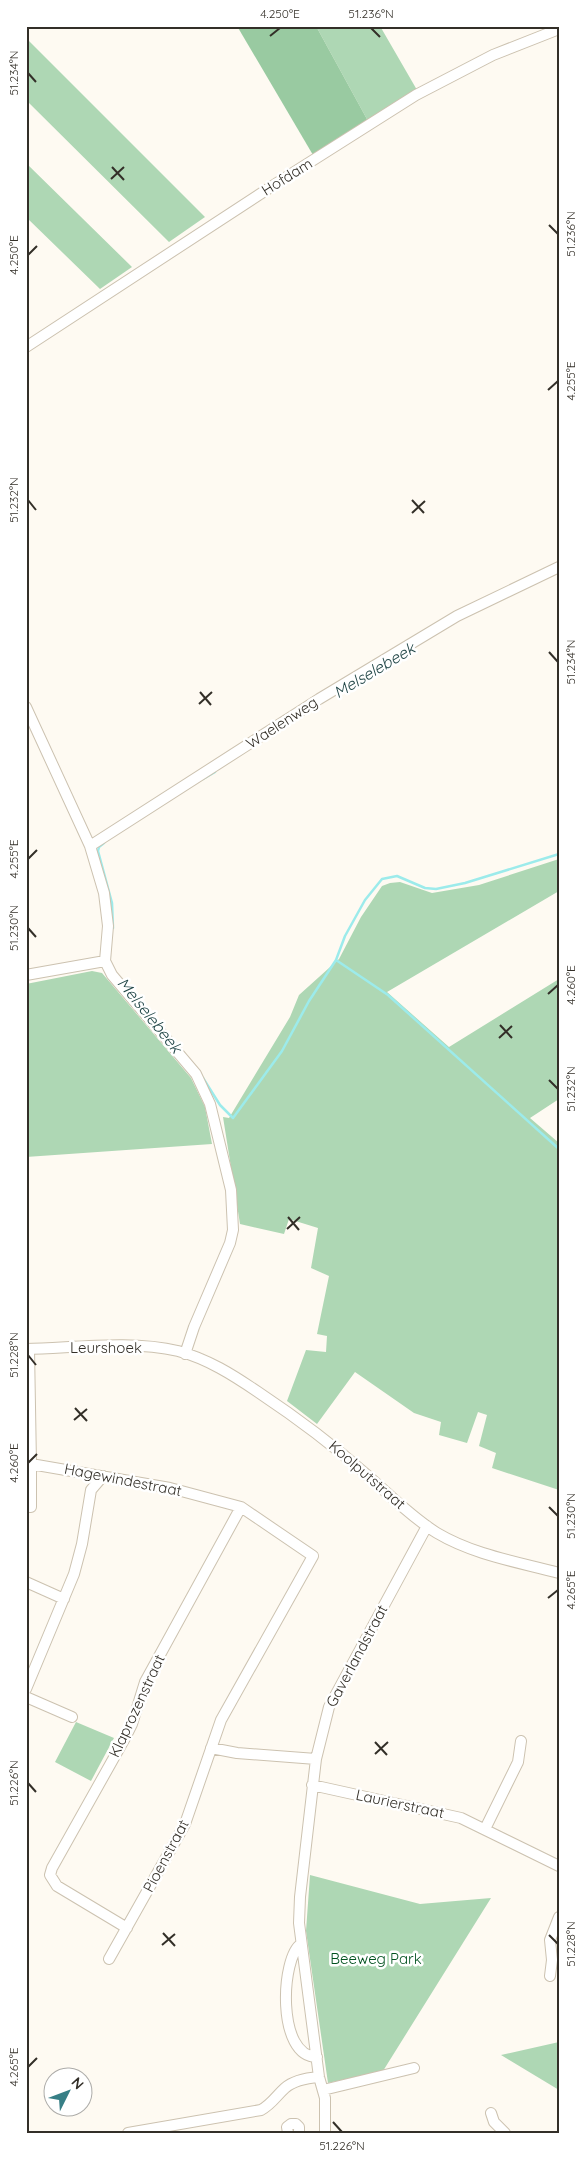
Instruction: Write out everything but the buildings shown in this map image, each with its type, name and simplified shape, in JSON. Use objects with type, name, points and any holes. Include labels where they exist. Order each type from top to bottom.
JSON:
[{"type":"street","name":"Hofdam","points":[[26,347],[276,183],[416,95],[493,55],[559,29]]},
{"type":"street","name":"Waelenweg","points":[[90,846],[319,699],[451,620],[559,567]]},
{"type":"street","points":[[26,707],[90,846],[104,893],[108,926],[105,961],[112,975],[196,1074],[210,1104],[231,1190],[233,1230],[230,1243],[194,1327],[185,1354]]},
{"type":"street","points":[[26,975],[105,961]]},
{"type":"street","name":"Leurshoek","points":[[28,1349],[138,1346],[185,1354]]},
{"type":"street","points":[[26,1506],[31,1507],[28,1349]]},
{"type":"street","name":"Koolputstraat","points":[[185,1354],[219,1367],[293,1415],[339,1450],[426,1526],[468,1548],[559,1573]]},
{"type":"street","name":"Hagewindestraat","points":[[31,1464],[170,1488],[241,1506],[313,1556]]},
{"type":"street","points":[[26,1689],[74,1574],[82,1544],[91,1490],[103,1476]]},
{"type":"street","name":"Klaprozenstraat","points":[[127,1928],[57,1886],[50,1875],[132,1724],[145,1682],[241,1506]]},
{"type":"street","name":"Gaverlandstraat","points":[[325,2133],[323,2090],[319,2077],[301,1944],[300,1898],[316,1758],[329,1707],[426,1526]]},
{"type":"street","name":"Pioenstraat","points":[[110,1959],[185,1824],[221,1720],[313,1556]]},
{"type":"street","points":[[26,1582],[64,1599]]},
{"type":"street","points":[[26,1697],[72,1717]]},
{"type":"street","points":[[485,1829],[518,1762],[521,1741]]},
{"type":"street","points":[[211,1748],[237,1753],[316,1758]]},
{"type":"street","name":"Laurierstraat","points":[[312,1785],[448,1814],[485,1829],[559,1866]]},
{"type":"street","points":[[550,1976],[552,1960],[550,1940],[559,1917]]},
{"type":"street","name":"Gaverlandstraat","points":[[301,1944],[295,1950],[290,1968],[286,2018],[296,2043],[307,2055],[317,2057]]},
{"type":"street","points":[[323,2090],[414,2068]]},
{"type":"street","points":[[128,2133],[261,2110],[272,2104],[285,2087],[292,2083],[319,2077]]},
{"type":"street","points":[[491,2113],[494,2122],[505,2133]]},
{"type":"street","points":[[288,2133],[288,2127],[291,2124],[296,2124],[299,2127],[299,2133]]},
{"type":"green space","points":[[237,26],[316,26],[368,121],[313,155]]},
{"type":"green space","points":[[316,26],[380,26],[417,90],[368,121]]},
{"type":"green space","points":[[26,38],[205,217],[169,242],[26,100]]},
{"type":"green space","points":[[26,163],[132,267],[100,289],[26,217]]},
{"type":"green space","points":[[559,859],[559,891],[387,992],[449,1047],[559,979],[559,1099],[530,1118],[559,1143],[559,1490],[492,1468],[496,1453],[479,1446],[487,1415],[478,1412],[467,1443],[439,1435],[441,1422],[414,1413],[355,1372],[317,1424],[287,1401],[306,1350],[326,1352],[327,1336],[317,1334],[329,1276],[311,1268],[318,1228],[289,1219],[284,1234],[240,1224],[223,1117],[229,1118],[290,1017],[299,995],[339,959],[361,917],[382,886],[400,882],[432,893],[479,885]]},
{"type":"green space","points":[[92,971],[102,973],[191,1078],[205,1107],[212,1144],[26,1157],[26,984]]},
{"type":"green space","points":[[76,1722],[114,1738],[91,1781],[55,1762]]},
{"type":"green space","name":"Beeweg Park","points":[[310,1875],[420,1904],[491,1898],[383,2071],[328,2083],[306,1931]]},
{"type":"green space","points":[[559,2042],[559,2090],[501,2055]]},
{"type":"waterway","name":"Melselebeek","points":[[203,779],[215,772]]},
{"type":"waterway","name":"Melselebeek","points":[[104,843],[99,847],[98,851],[112,903],[113,928]]},
{"type":"waterway","name":"Melselebeek","points":[[203,1078],[220,1105],[233,1118],[282,1051],[309,1001],[336,960],[345,936],[365,900],[382,879],[397,876],[425,888],[436,889],[465,883],[559,854]]},
{"type":"waterway","points":[[336,960],[388,995],[559,1149]]}]
